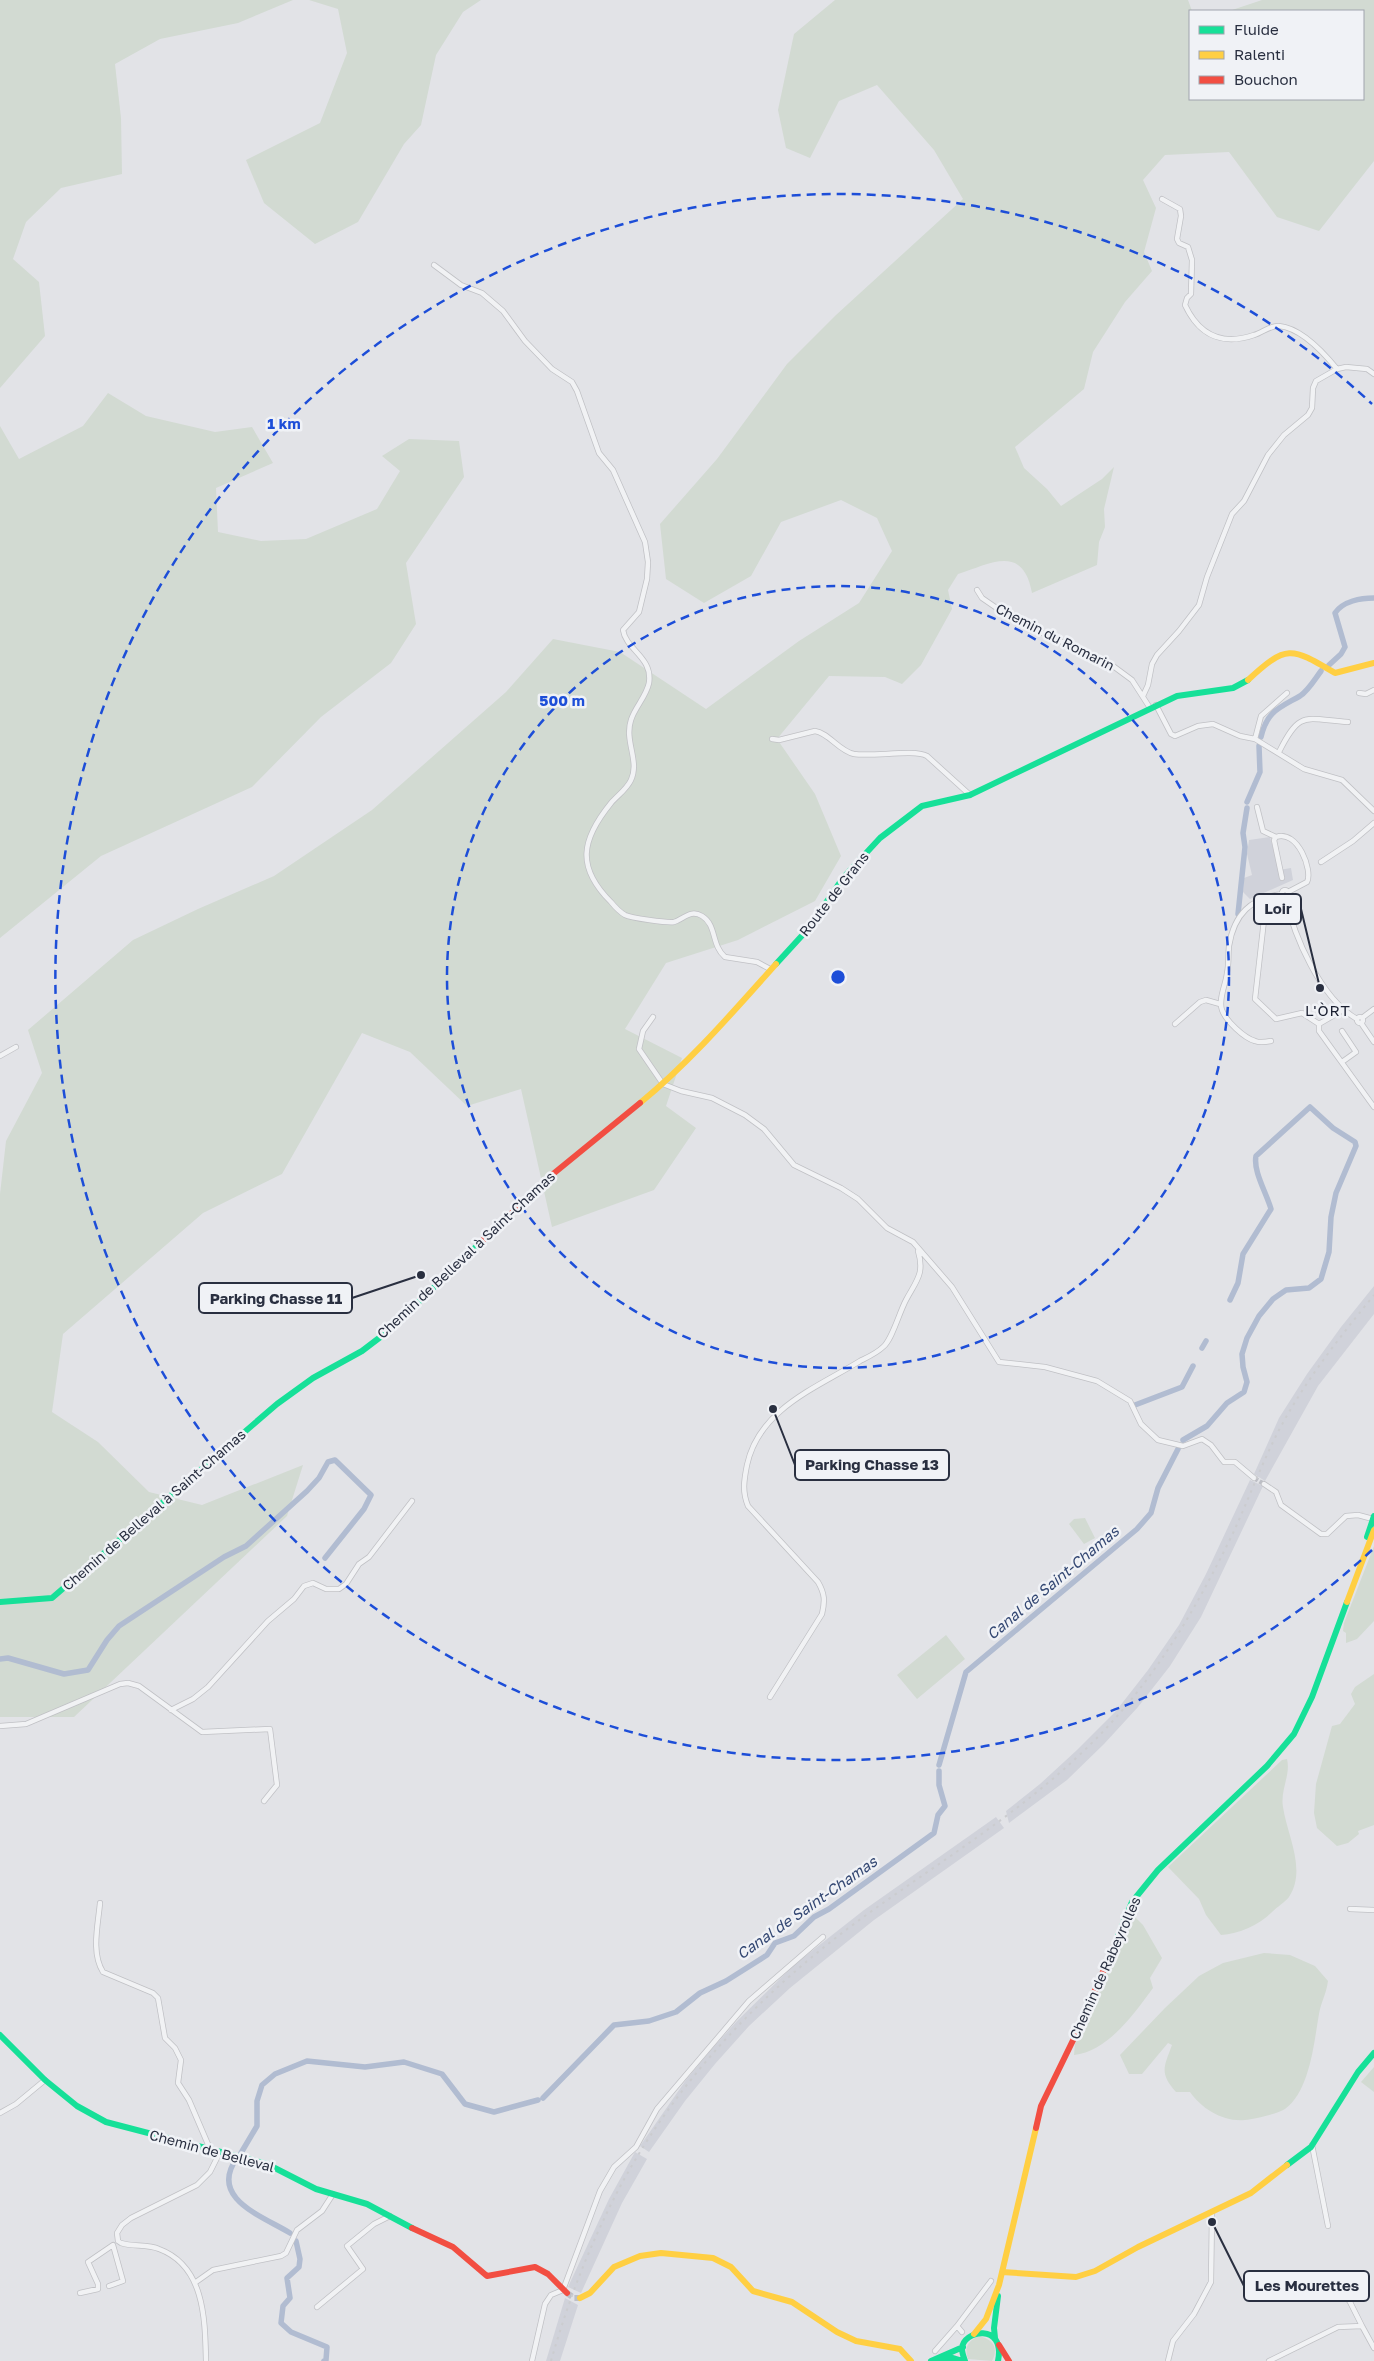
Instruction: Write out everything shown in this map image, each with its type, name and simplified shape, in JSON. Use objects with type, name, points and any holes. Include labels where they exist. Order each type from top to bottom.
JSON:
[{"type":"street","points":[[1162,199],[1180,209],[1181,216],[1176,239],[1188,248],[1192,260],[1191,294],[1185,304],[1196,322],[1217,339],[1225,341],[1251,336],[1279,326],[1297,332],[1317,348],[1337,369]]},
{"type":"street","points":[[434,265],[461,285],[482,293],[504,311],[525,341],[552,369],[572,382],[578,391],[599,453],[613,470],[645,542],[648,570],[639,612],[623,630],[624,638],[647,665],[649,681],[646,693],[631,720],[629,738],[635,766],[630,781],[595,823],[586,843],[585,861],[594,883],[611,903],[626,916],[672,922],[687,914],[701,915],[709,922],[713,930],[714,944],[725,957],[756,962],[770,969]]},
{"type":"street","points":[[1143,696],[1148,686],[1152,664],[1157,655],[1180,631],[1199,605],[1232,514],[1244,501],[1268,455],[1284,436],[1308,415],[1312,408],[1313,388],[1316,380],[1337,369],[1353,367],[1367,368],[1374,374]]},
{"type":"street","name":"Chemin du Romarin","points":[[977,590],[982,598],[998,609],[1019,618],[1040,632],[1109,663],[1132,680],[1153,706],[1171,734],[1175,736],[1198,726],[1213,724],[1240,736],[1255,739]]},
{"type":"street","name":"Route de Grans","points":[[663,1084],[708,1039],[808,928],[843,878],[880,838],[922,806],[970,795],[1022,772],[1153,706],[1177,696],[1233,688],[1247,680],[1269,661],[1283,654],[1293,652],[1304,655],[1335,673],[1345,672],[1374,663]]},
{"type":"street","points":[[1359,693],[1366,694],[1374,690]]},
{"type":"street","points":[[1287,694],[1261,716],[1255,739],[1304,769],[1342,780],[1374,811]]},
{"type":"street","points":[[1279,752],[1290,731],[1298,722],[1307,720],[1348,722]]},
{"type":"street","points":[[772,740],[815,731],[820,732],[836,745],[853,754],[920,752],[927,756],[970,795]]},
{"type":"street","points":[[1257,807],[1263,831],[1276,836],[1281,835],[1294,838],[1300,848],[1309,873],[1307,882],[1285,894],[1254,901],[1243,912],[1234,930],[1220,1004],[1225,1015],[1245,1036],[1255,1041],[1270,1041]]},
{"type":"street","points":[[1321,862],[1353,841],[1374,823]]},
{"type":"street","points":[[1276,836],[1274,840],[1282,878]]},
{"type":"street","points":[[1285,894],[1305,953],[1323,984],[1344,1010],[1360,1020],[1374,1042]]},
{"type":"street","points":[[1263,898],[1264,920],[1255,999],[1276,1019],[1302,1013],[1319,1024]]},
{"type":"street","points":[[1175,1024],[1200,1002],[1206,1000],[1220,1004]]},
{"type":"street","points":[[1360,1020],[1374,1009]]},
{"type":"street","points":[[1319,1024],[1344,1010]]},
{"type":"street","points":[[653,1017],[643,1031],[639,1049],[663,1084],[681,1091],[712,1098],[745,1115],[764,1129],[794,1165],[841,1188],[858,1199],[881,1223],[913,1242],[952,1287],[999,1362],[1045,1367],[1106,1385],[1130,1401],[1140,1424],[1158,1440],[1183,1446],[1202,1439],[1211,1445],[1224,1462],[1235,1462],[1254,1478]]},
{"type":"street","points":[[1319,1024],[1320,1034],[1374,1107]]},
{"type":"street","points":[[1342,1031],[1356,1052],[1342,1062]]},
{"type":"street","points":[[0,1056],[16,1047]]},
{"type":"street","name":"Chemin de Belleval à Saint-Chamas","points":[[0,1602],[52,1598],[69,1585],[277,1404],[314,1378],[362,1351],[387,1332],[553,1174],[663,1084]]},
{"type":"street","points":[[770,1697],[822,1614],[825,1602],[824,1592],[818,1582],[748,1506],[743,1495],[752,1446],[761,1430],[801,1393],[883,1348],[890,1340],[898,1316],[921,1274],[922,1265],[918,1250]]},
{"type":"street","points":[[1264,1484],[1276,1492],[1281,1505],[1321,1534],[1328,1534],[1346,1516],[1358,1515],[1373,1523]]},
{"type":"street","points":[[171,1710],[194,1699],[208,1687],[268,1620],[294,1599],[304,1586],[313,1583],[326,1589],[338,1589],[346,1584],[359,1564],[369,1557],[412,1501]]},
{"type":"street","name":"Chemin de Rabeyrolles","points":[[1349,1594],[1365,1554],[1373,1523]]},
{"type":"street","name":"Chemin de Rabeyrolles","points":[[998,2361],[1000,2350],[994,2328],[999,2285],[1041,2106],[1079,2028],[1132,1902],[1158,1870],[1267,1766],[1294,1734],[1312,1697],[1373,1523]]},
{"type":"street","points":[[0,1726],[26,1724],[120,1684],[128,1683],[139,1686],[202,1732],[270,1729],[276,1785],[264,1801]]},
{"type":"street","points":[[100,1903],[96,1944],[98,1965],[103,1972],[153,1992],[158,1998],[165,2038],[175,2048],[181,2060],[178,2084],[189,2100],[210,2149]]},
{"type":"street","points":[[1350,1909],[1374,1910]]},
{"type":"street","points":[[532,2361],[545,2304],[551,2295],[565,2292],[600,2192],[614,2167],[636,2147],[657,2109],[750,2001],[823,1937]]},
{"type":"street","name":"Chemin de Belleval","points":[[0,2035],[45,2080],[77,2106],[106,2122],[267,2164],[307,2185],[367,2204],[424,2235],[453,2247],[488,2276],[504,2275],[536,2267],[542,2269],[565,2292]]},
{"type":"street","points":[[1002,2272],[1076,2277],[1095,2271],[1138,2247],[1251,2193],[1280,2173],[1312,2145],[1358,2072],[1374,2053]]},
{"type":"street","points":[[0,2113],[16,2104],[45,2080]]},
{"type":"street","points":[[1312,2145],[1323,2209],[1328,2226]]},
{"type":"street","points":[[206,2361],[200,2294],[196,2282],[183,2265],[166,2252],[152,2247],[121,2243],[118,2241],[117,2233],[131,2218],[197,2185],[210,2172],[220,2152]]},
{"type":"street","points":[[196,2282],[213,2270],[281,2256],[286,2252],[297,2230],[322,2211],[332,2194]]},
{"type":"street","points":[[1168,2361],[1173,2341],[1194,2314],[1211,2282],[1212,2213]]},
{"type":"street","points":[[317,2307],[362,2269],[347,2249],[347,2246],[374,2224],[391,2216]]},
{"type":"street","points":[[80,2292],[98,2289],[98,2284],[88,2262],[113,2245],[123,2281],[109,2286]]},
{"type":"street","points":[[580,2298],[590,2293],[614,2268],[640,2256],[661,2253],[714,2258],[731,2267],[753,2291],[792,2302],[837,2332],[856,2341],[900,2348],[911,2361]]},
{"type":"street","points":[[935,2350],[957,2326],[991,2281]]},
{"type":"street","points":[[1337,2283],[1374,2348]]},
{"type":"street","name":"Chemin de Rabeyrolles","points":[[964,2344],[986,2318],[999,2285]]},
{"type":"street","points":[[941,2361],[954,2358],[964,2361],[962,2332],[957,2326]]},
{"type":"street","points":[[1269,2361],[1338,2327],[1362,2326]]},
{"type":"street","points":[[962,2332],[973,2335],[985,2333],[997,2341],[1009,2361]]},
{"type":"street","points":[[931,2361],[964,2344]]},
{"type":"shaded area","points":[[0,0],[293,0],[238,23],[160,39],[115,64],[121,118],[122,174],[61,188],[26,222],[13,259],[39,282],[45,336],[0,388]]},
{"type":"shaded area","points":[[309,0],[481,0],[463,12],[436,55],[421,125],[404,144],[358,222],[315,244],[264,203],[246,160],[320,123],[347,53],[338,9]]},
{"type":"shaded area","points":[[835,0],[1188,0],[1192,10],[1189,10],[1189,100],[1364,100],[1364,10],[1232,10],[1262,0],[1374,0],[1374,161],[1319,231],[1277,217],[1229,152],[1165,155],[1143,180],[1156,208],[1144,252],[1152,271],[1125,302],[1093,352],[1084,389],[1015,447],[1024,468],[1047,489],[1061,506],[1102,479],[1114,467],[1104,509],[1105,527],[1099,542],[1097,565],[1032,593],[1028,577],[1013,562],[993,562],[958,574],[948,590],[952,609],[921,665],[902,684],[885,677],[829,676],[777,739],[815,794],[841,856],[815,901],[738,940],[666,963],[625,1029],[682,1058],[666,1106],[696,1128],[654,1190],[552,1227],[521,1089],[467,1106],[410,1052],[362,1033],[282,1174],[203,1213],[63,1334],[52,1412],[98,1442],[149,1492],[202,1505],[303,1465],[287,1516],[74,1717],[0,1717],[0,1194],[6,1141],[42,1073],[28,1030],[133,940],[274,876],[372,810],[506,692],[553,639],[620,652],[706,709],[799,641],[859,603],[892,551],[877,518],[841,500],[781,522],[751,576],[704,603],[666,579],[660,524],[717,459],[787,364],[836,315],[963,199],[934,150],[877,85],[839,101],[810,158],[786,148],[778,110],[794,34]]},
{"type":"shaded area","points":[[108,393],[146,416],[215,432],[252,427],[273,463],[216,488],[218,532],[261,541],[306,539],[377,509],[400,471],[382,456],[409,439],[459,441],[464,477],[406,563],[416,624],[391,663],[321,717],[252,787],[101,856],[0,938],[0,426],[19,459],[83,426]]},
{"type":"shaded area","points":[[1270,837],[1279,870],[1291,868],[1293,880],[1250,899],[1243,892],[1244,878],[1252,875],[1247,854],[1249,840]]},
{"type":"shaded area","points":[[1374,1286],[1374,1314],[1318,1386],[1265,1481],[1254,1474],[1279,1418],[1307,1374]]},
{"type":"shaded area","points":[[1250,1480],[1263,1486],[1201,1617],[1170,1666],[1138,1707],[1104,1744],[1067,1780],[1009,1823],[1006,1811],[1040,1784],[1077,1750],[1116,1711],[1148,1670],[1179,1625],[1206,1574]]},
{"type":"shaded area","points":[[1085,1518],[1095,1538],[1084,1544],[1069,1524],[1074,1519]]},
{"type":"shaded area","points":[[1374,1546],[1374,1621],[1357,1639],[1346,1643],[1346,1633],[1343,1631],[1344,1623]]},
{"type":"shaded area","points":[[946,1635],[965,1659],[917,1699],[897,1675]]},
{"type":"shaded area","points":[[1374,1674],[1374,1825],[1358,1831],[1359,1834],[1348,1843],[1337,1846],[1317,1828],[1314,1813],[1316,1784],[1332,1726],[1340,1724],[1355,1704],[1351,1694],[1355,1687]]},
{"type":"shaded area","points":[[1287,1759],[1288,1771],[1282,1801],[1296,1864],[1294,1887],[1287,1899],[1255,1925],[1242,1931],[1221,1935],[1206,1915],[1199,1899],[1168,1867],[1282,1760]]},
{"type":"shaded area","points":[[996,1817],[1004,1828],[874,1920],[790,1988],[749,2026],[715,2064],[685,2101],[649,2152],[640,2146],[686,2080],[711,2050],[737,2021],[794,1965],[864,1910]]},
{"type":"shaded area","points":[[1130,1916],[1134,1916],[1143,1925],[1162,1958],[1150,1978],[1153,1988],[1119,2030],[1098,2047],[1074,2055],[1075,2044]]},
{"type":"shaded area","points":[[1264,1953],[1290,1955],[1315,1966],[1328,1981],[1320,2010],[1310,2065],[1300,2090],[1285,2109],[1249,2119],[1229,2119],[1207,2109],[1190,2092],[1176,2092],[1165,2075],[1165,2065],[1172,2045],[1168,2043],[1142,2074],[1129,2074],[1120,2055],[1199,1976],[1223,1963]]},
{"type":"shaded area","points":[[1374,2067],[1374,2092],[1361,2082]]},
{"type":"shaded area","points":[[635,2152],[647,2159],[622,2203],[581,2293],[568,2287],[609,2199]]},
{"type":"shaded area","points":[[565,2298],[578,2305],[560,2361],[546,2361]]},
{"type":"shaded area","points":[[979,2336],[988,2339],[995,2348],[992,2361],[968,2359],[966,2351],[968,2345]]},
{"type":"waterway","points":[[1329,665],[1341,654],[1345,647],[1335,613],[1347,603],[1374,598]]},
{"type":"waterway","points":[[1261,737],[1270,716],[1280,707],[1303,694],[1321,671]]},
{"type":"waterway","points":[[1247,802],[1260,772],[1259,746]]},
{"type":"waterway","points":[[1238,914],[1245,847],[1243,833],[1247,808]]},
{"type":"waterway","points":[[1183,1440],[1207,1426],[1227,1403],[1244,1392],[1247,1382],[1242,1354],[1247,1338],[1259,1316],[1273,1299],[1286,1290],[1309,1288],[1321,1279],[1329,1252],[1331,1217],[1336,1193],[1356,1146],[1355,1142],[1333,1128],[1310,1107],[1256,1156],[1256,1168],[1271,1209],[1243,1254],[1238,1283],[1230,1300]]},
{"type":"waterway","points":[[1202,1348],[1206,1341]]},
{"type":"waterway","points":[[1135,1405],[1182,1387],[1193,1366]]},
{"type":"waterway","name":"Canal de Saint-Chamas","points":[[939,1765],[966,1672],[1137,1529],[1151,1513],[1158,1488],[1178,1449]]},
{"type":"waterway","points":[[0,1659],[8,1658],[64,1674],[88,1670],[107,1640],[119,1626],[224,1557],[246,1546],[307,1491],[319,1478],[328,1462],[335,1460],[371,1495],[364,1509],[325,1558]]},
{"type":"waterway","name":"Canal de Saint-Chamas","points":[[543,2098],[614,2025],[649,2021],[676,2012],[700,1993],[726,1981],[767,1955],[775,1943],[794,1936],[814,1917],[829,1909],[934,1833],[938,1815],[945,1806],[939,1785],[939,1771]]},
{"type":"waterway","name":"Canal de Saint-Chamas","points":[[241,2153],[257,2126],[257,2101],[262,2085],[275,2074],[307,2061],[365,2067],[404,2062],[442,2074],[465,2104],[494,2112],[538,2100]]},
{"type":"waterway","name":"Canal de Saint-Chamas","points":[[237,2158],[230,2172],[229,2184],[234,2195],[253,2212],[290,2233]]},
{"type":"waterway","name":"Canal de Saint-Chamas","points":[[296,2241],[300,2259],[299,2267],[287,2278],[290,2298],[283,2306],[281,2323],[291,2332],[327,2347],[326,2360],[324,2361]]},
{"type":"tunnel","points":[[1254,1478],[1264,1484]]},
{"type":"tunnel","points":[[567,2293],[574,2298],[580,2298]]},
{"type":"railway","points":[[551,2361],[574,2289],[604,2219],[627,2175],[653,2132],[682,2091],[714,2052],[748,2016],[822,1948],[1034,1795],[1096,1738],[1125,1707],[1157,1666],[1211,1577],[1234,1531],[1267,1455],[1289,1412],[1323,1360],[1374,1295]]},
{"type":"traffic: fast","points":[[776,964],[808,929],[843,878],[880,838],[922,806],[970,795],[1177,696],[1233,688],[1248,680]]},
{"type":"traffic: fast","points":[[0,1602],[52,1598],[277,1404],[313,1378],[362,1351],[387,1332],[479,1244]]},
{"type":"traffic: fast","points":[[1367,1537],[1374,1516]]},
{"type":"traffic: fast","points":[[1114,1946],[1132,1902],[1158,1870],[1267,1766],[1294,1734],[1312,1697],[1347,1602]]},
{"type":"traffic: fast","points":[[0,2035],[45,2080],[77,2106],[106,2122],[267,2164],[316,2189],[367,2204],[412,2228]]},
{"type":"traffic: fast","points":[[1287,2165],[1311,2147],[1358,2072],[1374,2053]]},
{"type":"traffic: fast","points":[[995,2338],[994,2328],[998,2296]]},
{"type":"traffic: fast","points":[[965,2361],[962,2351],[964,2342],[969,2337],[983,2333],[990,2335],[996,2340],[999,2349],[998,2361]]},
{"type":"traffic: fast","points":[[931,2361],[963,2347]]},
{"type":"traffic: fast","points":[[941,2361],[953,2358],[963,2361]]},
{"type":"traffic: slow","points":[[1248,680],[1272,660],[1290,653],[1308,658],[1335,673],[1374,663]]},
{"type":"traffic: slow","points":[[640,1103],[694,1054],[776,964]]},
{"type":"traffic: slow","points":[[1347,1602],[1374,1530]]},
{"type":"traffic: slow","points":[[974,2334],[986,2319],[999,2285],[1036,2128]]},
{"type":"traffic: slow","points":[[1002,2272],[1076,2277],[1095,2271],[1138,2247],[1251,2193],[1287,2165]]},
{"type":"traffic: slow","points":[[580,2298],[590,2293],[614,2267],[640,2256],[661,2253],[713,2258],[731,2267],[753,2291],[792,2302],[837,2332],[856,2341],[900,2349],[911,2361]]},
{"type":"traffic: jam","points":[[479,1244],[553,1174],[640,1103]]},
{"type":"traffic: jam","points":[[1036,2128],[1041,2106],[1079,2028],[1114,1946]]},
{"type":"traffic: jam","points":[[412,2228],[453,2247],[487,2276],[535,2267],[548,2274],[567,2293]]},
{"type":"traffic: jam","points":[[999,2345],[1009,2361]]},
{"type":"place","name":"Loir","points":[[1320,988]]},
{"type":"place","name":"Parking Chasse 11","points":[[421,1275]]},
{"type":"place","name":"Parking Chasse 13","points":[[773,1409]]},
{"type":"place","name":"Les Mourettes","points":[[1212,2222]]},
{"type":"district","name":"L'ÒRT","points":[[1328,1011]]}]
